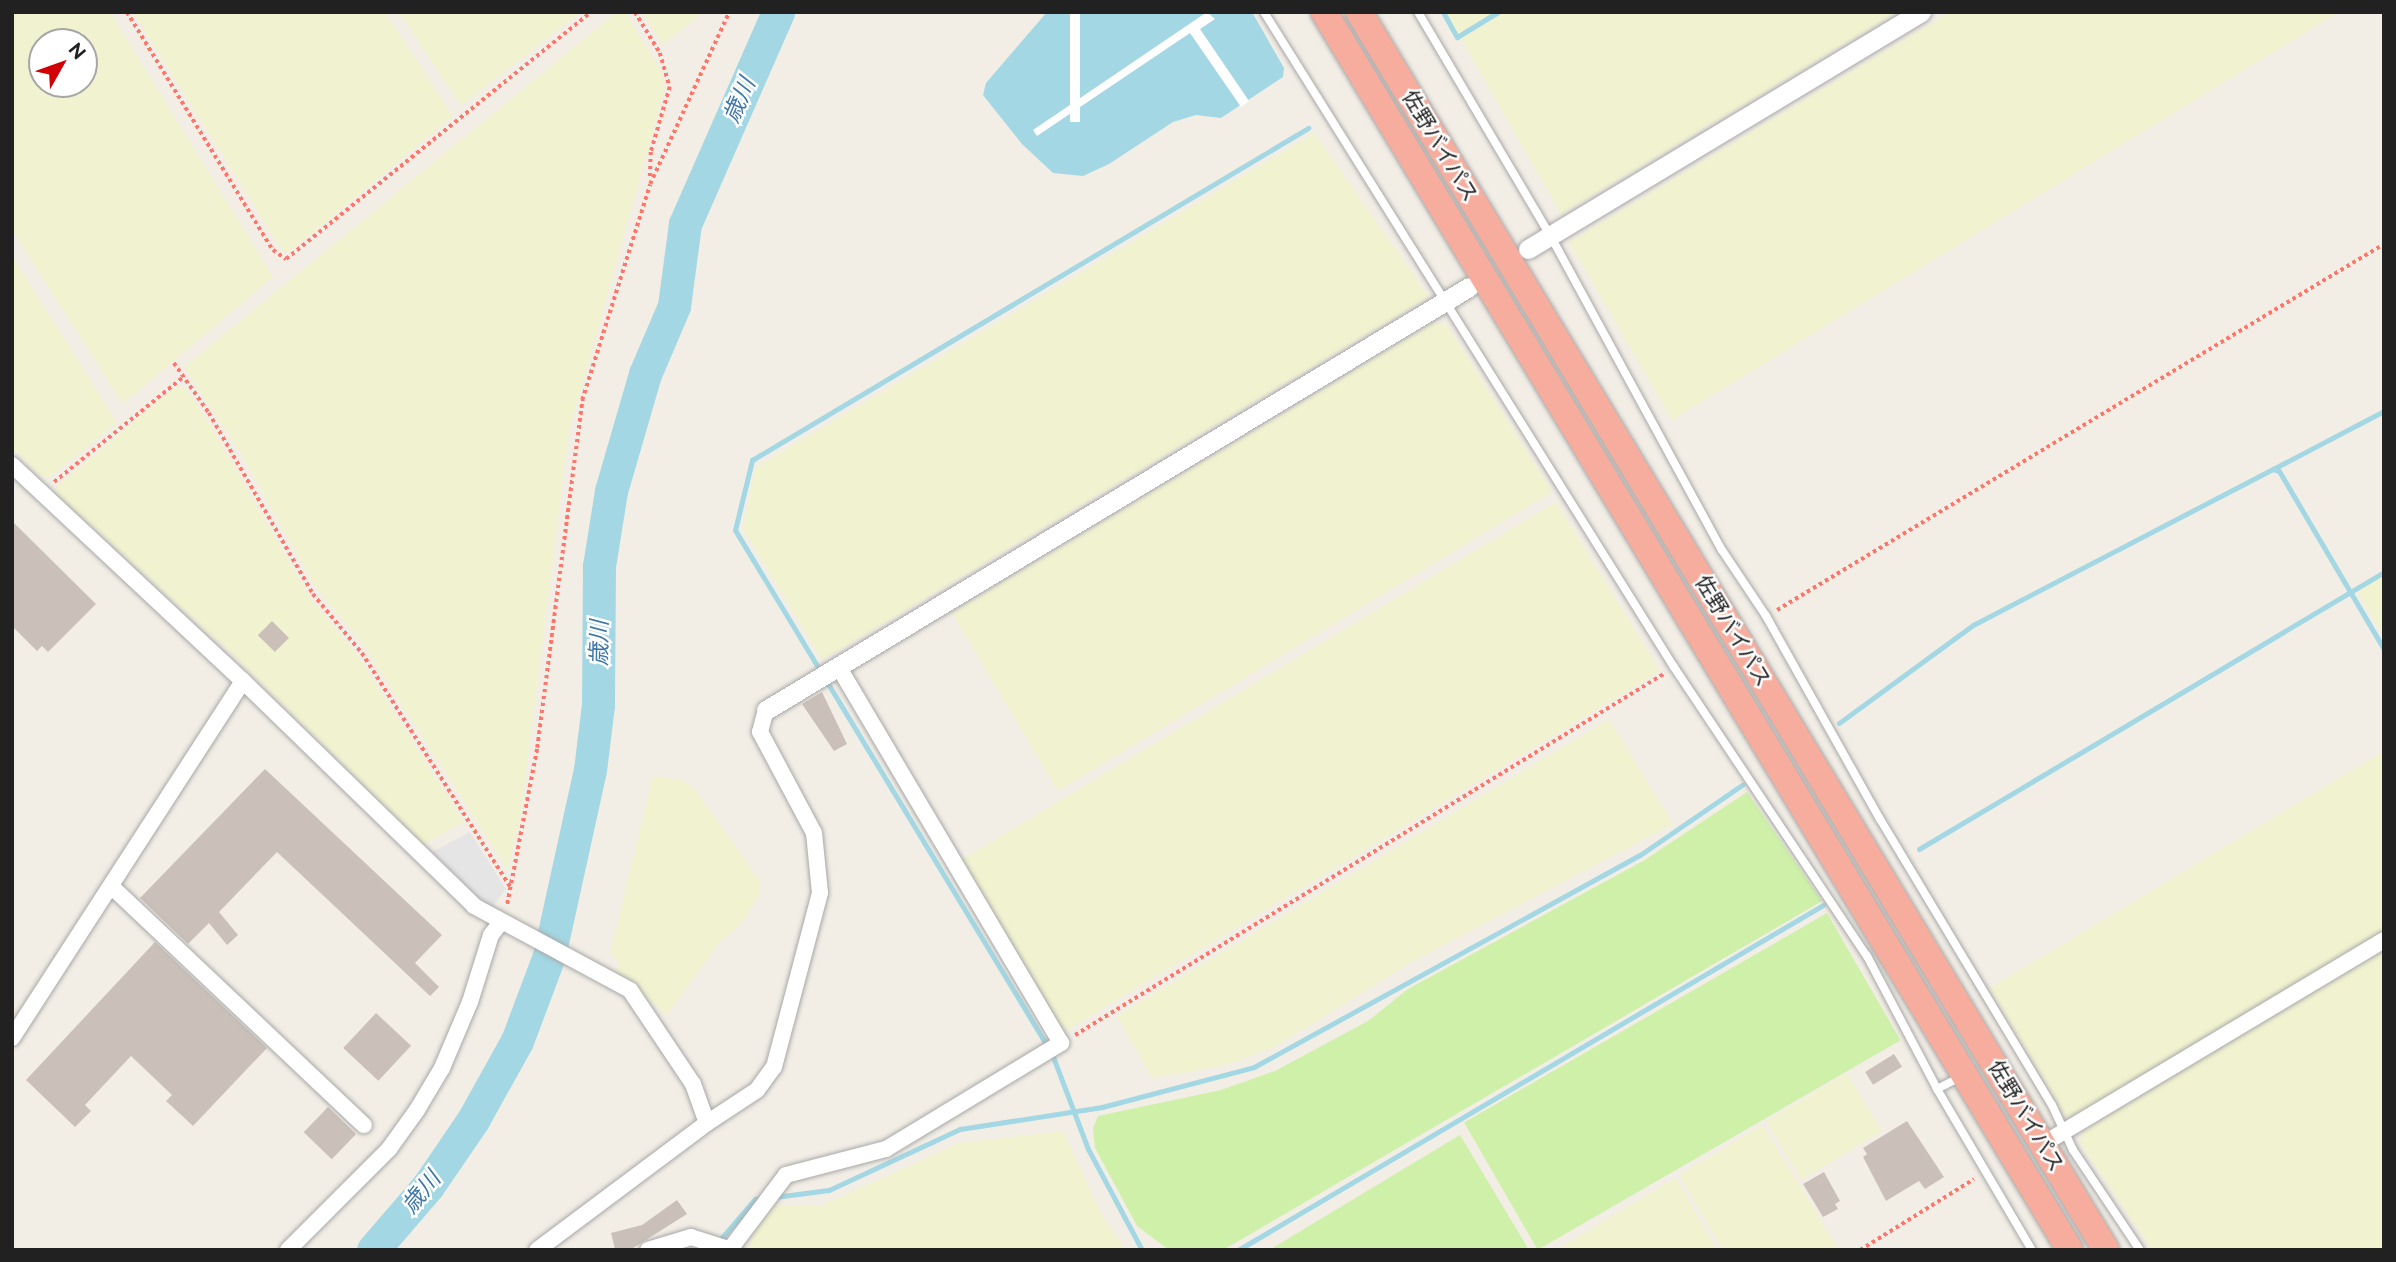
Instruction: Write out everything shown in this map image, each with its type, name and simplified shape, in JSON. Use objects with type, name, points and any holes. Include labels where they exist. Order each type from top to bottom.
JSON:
[{"type":"highway","name":"佐野バイパス","points":[[1324,12],[2069,1248]]},
{"type":"highway","name":"佐野バイパス","points":[[1359,12],[2053,1138],[2106,1249]]},
{"type":"street","points":[[1528,249],[1921,12]]},
{"type":"street","points":[[537,1250],[707,1124],[746,1099],[774,1067],[820,893],[814,833],[760,732],[766,710],[1469,287]]},
{"type":"street","points":[[12,465],[243,681],[474,906],[521,933],[600,971],[630,990],[645,1007],[692,1084],[707,1124]]},
{"type":"street","points":[[648,1250],[691,1237],[730,1248],[786,1175],[887,1149],[1061,1043],[838,666]]},
{"type":"street","points":[[12,1038],[243,681]]},
{"type":"street","points":[[111,886],[364,1125]]},
{"type":"street","points":[[288,1250],[362,1179],[416,1110],[442,1068],[470,1002],[491,935],[501,922]]},
{"type":"street","points":[[2053,1138],[2384,940]]},
{"type":"lane","points":[[1264,12],[1442,303],[1674,667],[1867,956],[1937,1090],[2032,1250]]},
{"type":"lane","points":[[1418,12],[1550,235],[1721,550],[1766,616],[2053,1138],[2140,1250]]},
{"type":"lane","points":[[1937,1090],[1965,1074]]},
{"type":"path","points":[[127,12],[273,250],[286,258],[591,12]]},
{"type":"path","points":[[635,12],[660,53],[670,86],[651,152],[650,184]]},
{"type":"path","points":[[501,922],[512,889],[537,748],[582,400],[650,184],[729,12]]},
{"type":"path","points":[[1766,616],[2384,244]]},
{"type":"path","points":[[174,363],[209,413],[313,594],[362,653],[512,889]]},
{"type":"path","points":[[41,492],[183,377]]},
{"type":"path","points":[[1061,1043],[1674,667]]},
{"type":"path","points":[[1860,1250],[1986,1172]]},
{"type":"green space","points":[[12,12],[110,12],[273,277],[123,404],[12,230]]},
{"type":"green space","points":[[133,12],[385,12],[453,116],[292,250],[283,252]]},
{"type":"green space","points":[[399,12],[581,12],[461,106]]},
{"type":"green space","points":[[617,12],[625,12],[661,70],[665,88],[569,432],[521,813],[508,870],[362,643],[316,588],[241,454],[184,367]]},
{"type":"green space","points":[[642,12],[703,12],[663,45]]},
{"type":"green space","points":[[1446,12],[1494,12],[1458,34]]},
{"type":"green space","points":[[1506,12],[1897,12],[1561,214],[1461,39]]},
{"type":"green space","points":[[1950,12],[2339,12],[1672,420],[1569,242]]},
{"type":"green space","points":[[1314,133],[1429,297],[822,660],[743,529],[755,468]]},
{"type":"green space","points":[[12,255],[117,423],[50,477],[43,478],[12,448]]},
{"type":"green space","points":[[1435,322],[1447,325],[1552,492],[1058,791],[952,613]]},
{"type":"green space","points":[[176,386],[185,388],[208,421],[311,599],[358,656],[464,822],[424,844],[234,656],[57,494],[55,488]]},
{"type":"green space","points":[[1556,502],[1660,671],[1064,1032],[1058,1031],[958,862]]},
{"type":"green space","points":[[2384,575],[2384,637],[2357,591]]},
{"type":"green space","points":[[1609,719],[1673,824],[1410,963],[1273,1048],[1223,1066],[1152,1078],[1117,1016]]},
{"type":"green space","points":[[2384,751],[2384,931],[2072,1118],[2065,1116],[1990,988]]},
{"type":"green space","points":[[653,776],[685,781],[696,791],[761,882],[758,898],[741,924],[719,943],[667,1015],[616,973],[619,962],[610,953]]},
{"type":"green space","points":[[1747,792],[1822,901],[1223,1250],[1169,1250],[1137,1226],[1095,1148],[1093,1128],[1098,1116],[1221,1090],[1275,1071],[1368,1021],[1408,989],[1643,861]]},
{"type":"green space","points":[[1827,913],[1900,1040],[1538,1250],[1464,1122]]},
{"type":"green space","points":[[2384,948],[2384,1250],[2152,1250],[2080,1143],[2083,1131]]},
{"type":"green space","points":[[1847,1073],[1882,1131],[1801,1180],[1766,1121]]},
{"type":"green space","points":[[1763,1125],[1839,1250],[1723,1250],[1679,1175]]},
{"type":"green space","points":[[1063,1131],[1103,1217],[1126,1250],[754,1250],[748,1246],[767,1206],[823,1205],[959,1143]]},
{"type":"green space","points":[[1460,1135],[1529,1250],[1269,1250]]},
{"type":"green space","points":[[1675,1178],[1717,1250],[1556,1250]]},
{"type":"shaded area","points":[[470,832],[506,889],[491,909],[432,852]]},
{"type":"water","points":[[1047,12],[1252,12],[1284,68],[1283,77],[1221,118],[1196,115],[1173,122],[1109,164],[1083,176],[1053,173],[1022,144],[983,95],[986,83]]},
{"type":"pier","points":[[1070,12],[1080,12],[1080,122],[1070,122]]},
{"type":"pier","points":[[1207,12],[1215,19],[1200,29],[1249,101],[1241,107],[1190,33],[1037,136],[1033,130]]},
{"type":"building","points":[[12,521],[96,604],[48,652],[42,646],[37,651],[12,626]]},
{"type":"building","points":[[272,621],[289,638],[275,652],[258,635]]},
{"type":"building","points":[[822,692],[847,744],[834,751],[802,704]]},
{"type":"building","points":[[265,769],[442,935],[415,963],[439,987],[430,996],[277,852],[219,912],[238,935],[227,945],[209,923],[188,944],[140,898]]},
{"type":"building","points":[[155,942],[267,1048],[193,1126],[166,1101],[172,1095],[131,1056],[85,1105],[91,1111],[75,1127],[26,1080]]},
{"type":"building","points":[[376,1013],[411,1046],[378,1081],[343,1048]]},
{"type":"building","points":[[1894,1054],[1902,1067],[1873,1085],[1865,1072]]},
{"type":"building","points":[[328,1107],[356,1134],[332,1159],[304,1132]]},
{"type":"building","points":[[1907,1121],[1944,1177],[1925,1189],[1919,1181],[1886,1201],[1863,1157],[1867,1154],[1863,1148]]},
{"type":"building","points":[[1824,1172],[1840,1201],[1835,1204],[1838,1209],[1823,1217],[1803,1184]]},
{"type":"building","points":[[677,1200],[687,1214],[630,1250],[615,1249],[611,1233],[642,1225]]},
{"type":"waterway","name":"歳川","points":[[373,1250],[428,1186],[473,1120],[517,1041],[549,956],[590,770],[598,705],[599,566],[611,491],[645,374],[674,306],[685,224],[778,12]]},
{"type":"waterway","points":[[1443,12],[1457,37],[1498,12]]},
{"type":"waterway","points":[[1142,1250],[1088,1149],[1052,1054],[735,530],[752,460],[1308,128]]},
{"type":"waterway","points":[[2273,469],[2384,411]]},
{"type":"waterway","points":[[1839,723],[1973,625],[2273,469],[2279,471],[2384,649]]},
{"type":"waterway","points":[[1919,849],[2384,572]]},
{"type":"waterway","points":[[775,1197],[829,1190],[960,1129],[1102,1107],[1254,1067],[1640,855],[1742,785]]},
{"type":"waterway","points":[[1238,1250],[1823,905]]},
{"type":"waterway","points":[[718,1242],[755,1199],[765,1198]]}]
